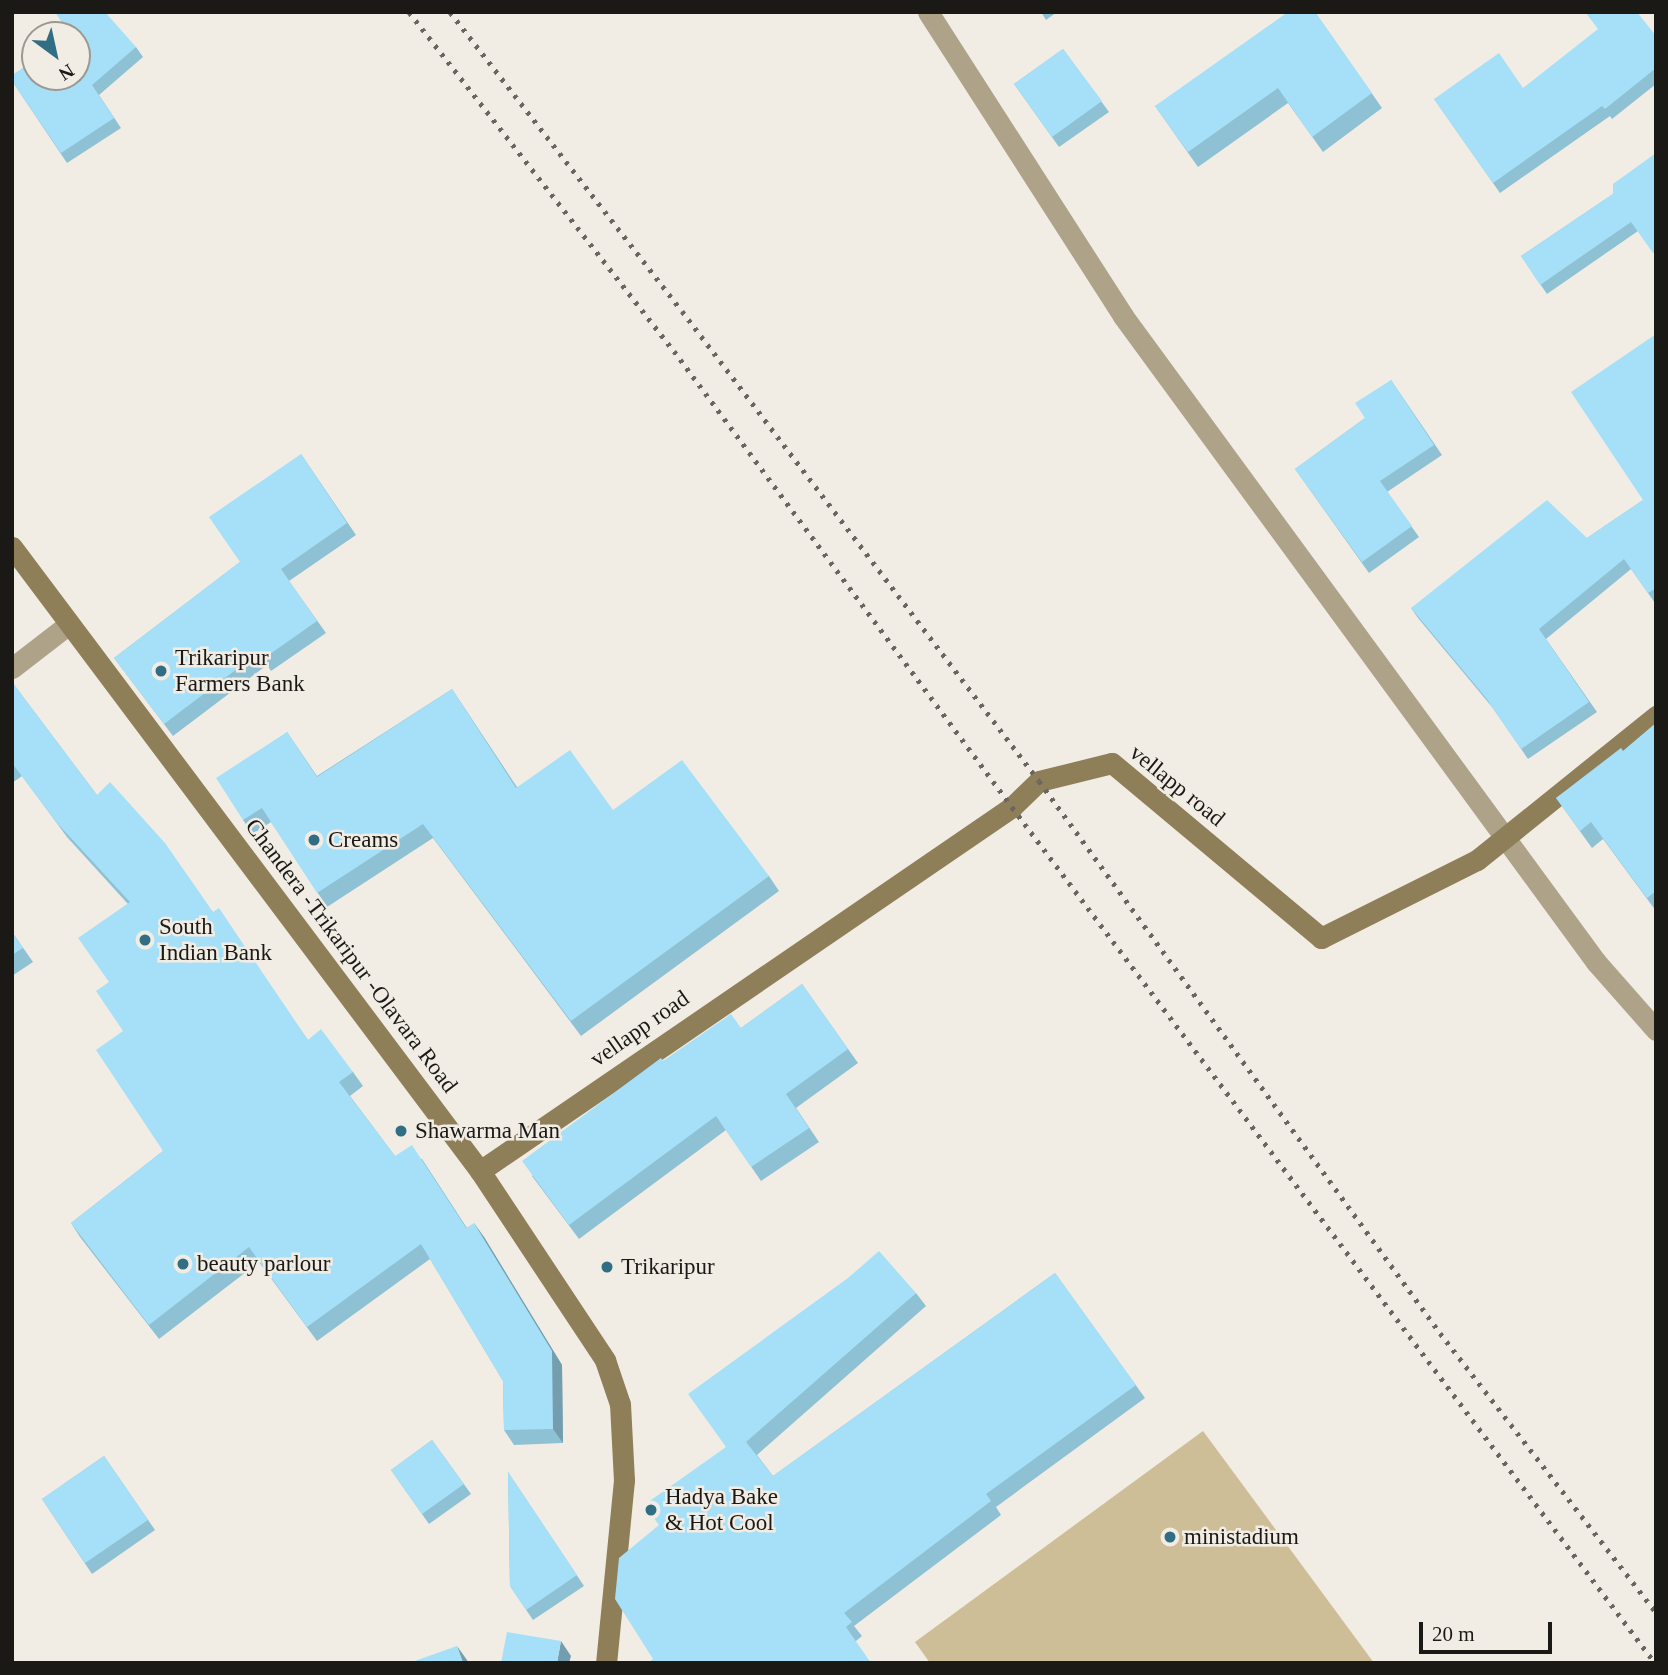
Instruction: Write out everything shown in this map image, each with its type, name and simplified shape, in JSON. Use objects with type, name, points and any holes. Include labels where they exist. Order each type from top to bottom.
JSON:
[{"type":"main road","name":"Chandera -Trikaripur -Olavara Road","points":[[12,547],[480,1171],[605,1360],[620,1404],[624,1480],[606,1663]]},
{"type":"main road","name":"vellapp road","points":[[480,1171],[1012,807],[1039,781],[1111,763],[1321,938],[1477,860],[1656,716]]},
{"type":"street","points":[[928,12],[1123,316],[1507,836],[1596,962],[1656,1030]]},
{"type":"street","points":[[12,668],[69,624]]},
{"type":"shaded area","name":"ministadium","points":[[1203,1431],[1374,1663],[930,1663],[915,1642]]},
{"type":"building","points":[[55,12],[105,12],[136,47],[92,85],[114,118],[61,153],[12,81],[12,75],[21,69],[21,91],[91,91],[91,21],[61,21]]},
{"type":"building","points":[[1288,12],[1315,12],[1372,93],[1312,137],[1278,88],[1188,152],[1155,106]]},
{"type":"building","points":[[1585,12],[1637,12],[1656,36],[1656,68],[1605,109],[1602,106],[1493,183],[1434,99],[1499,53],[1523,88],[1598,29]]},
{"type":"building","points":[[1063,49],[1102,101],[1052,137],[1014,84]]},
{"type":"building","points":[[1656,153],[1656,251],[1653,253],[1631,222],[1540,285],[1521,256],[1613,194],[1613,184]]},
{"type":"building","points":[[1656,334],[1656,588],[1648,593],[1624,559],[1539,629],[1589,702],[1521,749],[1486,698],[1411,608],[1547,500],[1587,538],[1643,500],[1571,392]]},
{"type":"building","points":[[1391,380],[1434,445],[1380,481],[1412,526],[1362,562],[1295,469],[1365,418],[1355,403]]},
{"type":"building","points":[[301,454],[347,523],[281,569],[317,621],[263,659],[258,653],[164,724],[114,658],[240,562],[209,517]]},
{"type":"building","points":[[12,682],[97,795],[110,782],[165,843],[213,912],[219,908],[308,1040],[321,1029],[353,1072],[339,1082],[395,1156],[412,1145],[466,1228],[474,1223],[552,1351],[553,1429],[504,1430],[503,1381],[421,1244],[307,1327],[249,1247],[149,1325],[71,1223],[163,1151],[96,1050],[123,1031],[96,991],[109,982],[78,938],[130,902],[57,823],[12,763]]},
{"type":"building","points":[[452,689],[516,788],[570,750],[613,810],[682,760],[769,876],[571,1021],[423,824],[317,893],[262,808],[243,820],[216,778],[287,732],[317,777]]},
{"type":"building","points":[[1656,723],[1656,891],[1647,898],[1591,822],[1580,831],[1556,798],[1621,748],[1623,751]]},
{"type":"building","points":[[12,933],[23,948],[12,955]]},
{"type":"building","points":[[802,984],[848,1049],[786,1094],[809,1128],[751,1167],[716,1116],[569,1225],[522,1161],[661,1058],[663,1061],[731,1014],[741,1028]]},
{"type":"building","points":[[879,1251],[916,1293],[746,1442],[773,1476],[1055,1273],[1136,1385],[986,1494],[991,1501],[844,1613],[852,1622],[846,1627],[871,1663],[648,1663],[653,1659],[615,1599],[619,1558],[659,1525],[644,1505],[726,1447],[688,1394],[848,1278]]},
{"type":"building","points":[[432,1440],[464,1484],[422,1514],[391,1470]]},
{"type":"building","points":[[104,1456],[148,1520],[85,1563],[42,1499]]},
{"type":"building","points":[[508,1472],[577,1575],[526,1610],[510,1586]]},
{"type":"building","points":[[507,1632],[561,1641],[557,1663],[501,1663]]},
{"type":"building","points":[[457,1646],[463,1663],[409,1663]]},
{"type":"railway","points":[[409,12],[674,351],[1012,807],[1655,1663]]},
{"type":"railway","points":[[450,12],[682,311],[1039,781],[1440,1333],[1656,1612]]},
{"type":"place","name":"Trikaripur Farmers Bank","points":[[161,671]]},
{"type":"place","name":"Creams","points":[[314,840]]},
{"type":"place","name":"South Indian Bank","points":[[145,940]]},
{"type":"place","name":"Shawarma Man","points":[[401,1131]]},
{"type":"place","name":"beauty parlour","points":[[183,1264]]},
{"type":"place","name":"Trikaripur","points":[[607,1267]]},
{"type":"place","name":"Hadya Bake & Hot Cool","points":[[651,1510]]},
{"type":"place","name":"ministadium","points":[[1170,1537]]}]
